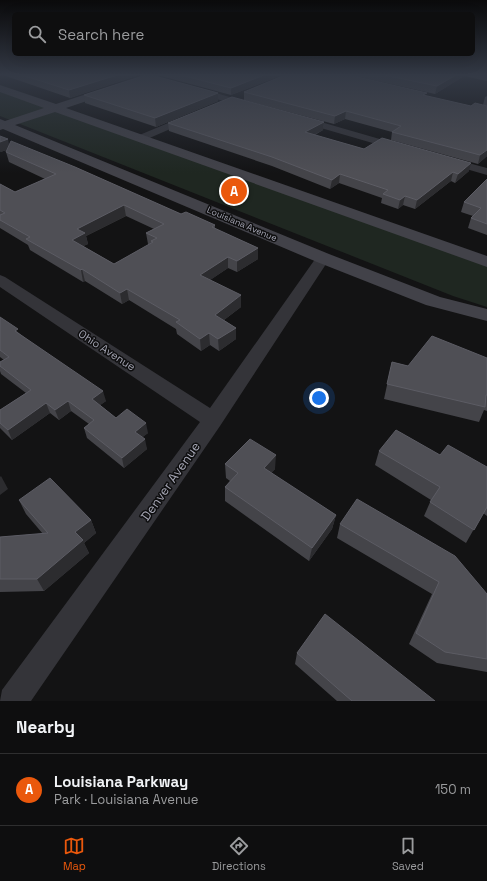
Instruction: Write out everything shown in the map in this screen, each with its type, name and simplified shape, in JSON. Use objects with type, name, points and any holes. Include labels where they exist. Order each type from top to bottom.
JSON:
[{"type":"main road","points":[[2,124],[54,108],[487,262]]},
{"type":"main road","name":"Louisiana Avenue","points":[[2,124],[323,258],[433,301],[487,315]]},
{"type":"main road","points":[[433,301],[487,324]]},
{"type":"street","points":[[141,138],[197,115]]},
{"type":"street","points":[[291,117],[412,151]]},
{"type":"street","points":[[434,157],[487,172]]},
{"type":"street","name":"Denver Avenue","points":[[13,701],[213,420],[323,258]]},
{"type":"street","name":"Ohio Avenue","points":[[0,280],[213,420]]},
{"type":"shaded area","points":[[0,108],[49,108],[487,266],[487,307],[453,296],[0,116]]},
{"type":"building","points":[[123,108],[181,108],[155,118]]},
{"type":"building","points":[[206,108],[271,108],[324,122],[305,132],[364,149],[382,138],[471,163],[458,174],[453,172],[417,200],[405,196],[400,200],[383,194],[388,190],[340,174],[332,180],[272,157],[168,123]]},
{"type":"building","points":[[304,108],[487,108],[487,150],[480,155],[392,132],[401,126],[346,111],[335,116]]},
{"type":"building","points":[[0,136],[8,139],[0,142]]},
{"type":"building","points":[[11,141],[75,167],[181,214],[186,212],[215,225],[212,227],[258,248],[237,261],[228,257],[200,275],[241,295],[215,315],[236,328],[218,339],[209,333],[200,339],[176,322],[180,320],[127,289],[120,293],[82,269],[81,270],[26,239],[30,237],[0,220],[0,215],[5,213],[0,210],[0,184],[15,192],[56,174],[6,152]],"holes":[[[124,205],[164,224],[146,233],[157,238],[151,241],[153,242],[114,264],[72,240],[85,233],[77,229]]]},
{"type":"building","points":[[487,179],[487,224],[471,218],[481,208],[464,202]]},
{"type":"building","points":[[0,317],[18,329],[15,331],[103,391],[92,399],[116,418],[127,409],[146,423],[135,432],[145,439],[122,458],[84,428],[94,420],[68,401],[55,410],[46,403],[8,430],[0,423],[0,410],[31,390],[0,366],[0,362],[9,357],[0,350]]},
{"type":"building","points":[[432,336],[487,358],[487,395],[485,407],[387,384],[392,362],[408,366]]},
{"type":"building","points":[[396,430],[440,455],[448,445],[487,467],[487,507],[474,530],[430,502],[440,487],[379,451]]},
{"type":"building","points":[[250,439],[276,455],[264,468],[336,515],[312,548],[225,487],[238,473],[225,464]]},
{"type":"building","points":[[50,478],[91,520],[75,532],[83,540],[37,579],[0,579],[0,537],[48,533],[19,500]]},
{"type":"building","points":[[357,499],[455,556],[487,594],[487,659],[445,652],[416,633],[439,582],[340,524]]},
{"type":"building","points":[[325,614],[435,701],[352,701],[297,653]]},
{"type":"place","name":"Louisiana Parkway","points":[[234,191]]}]
